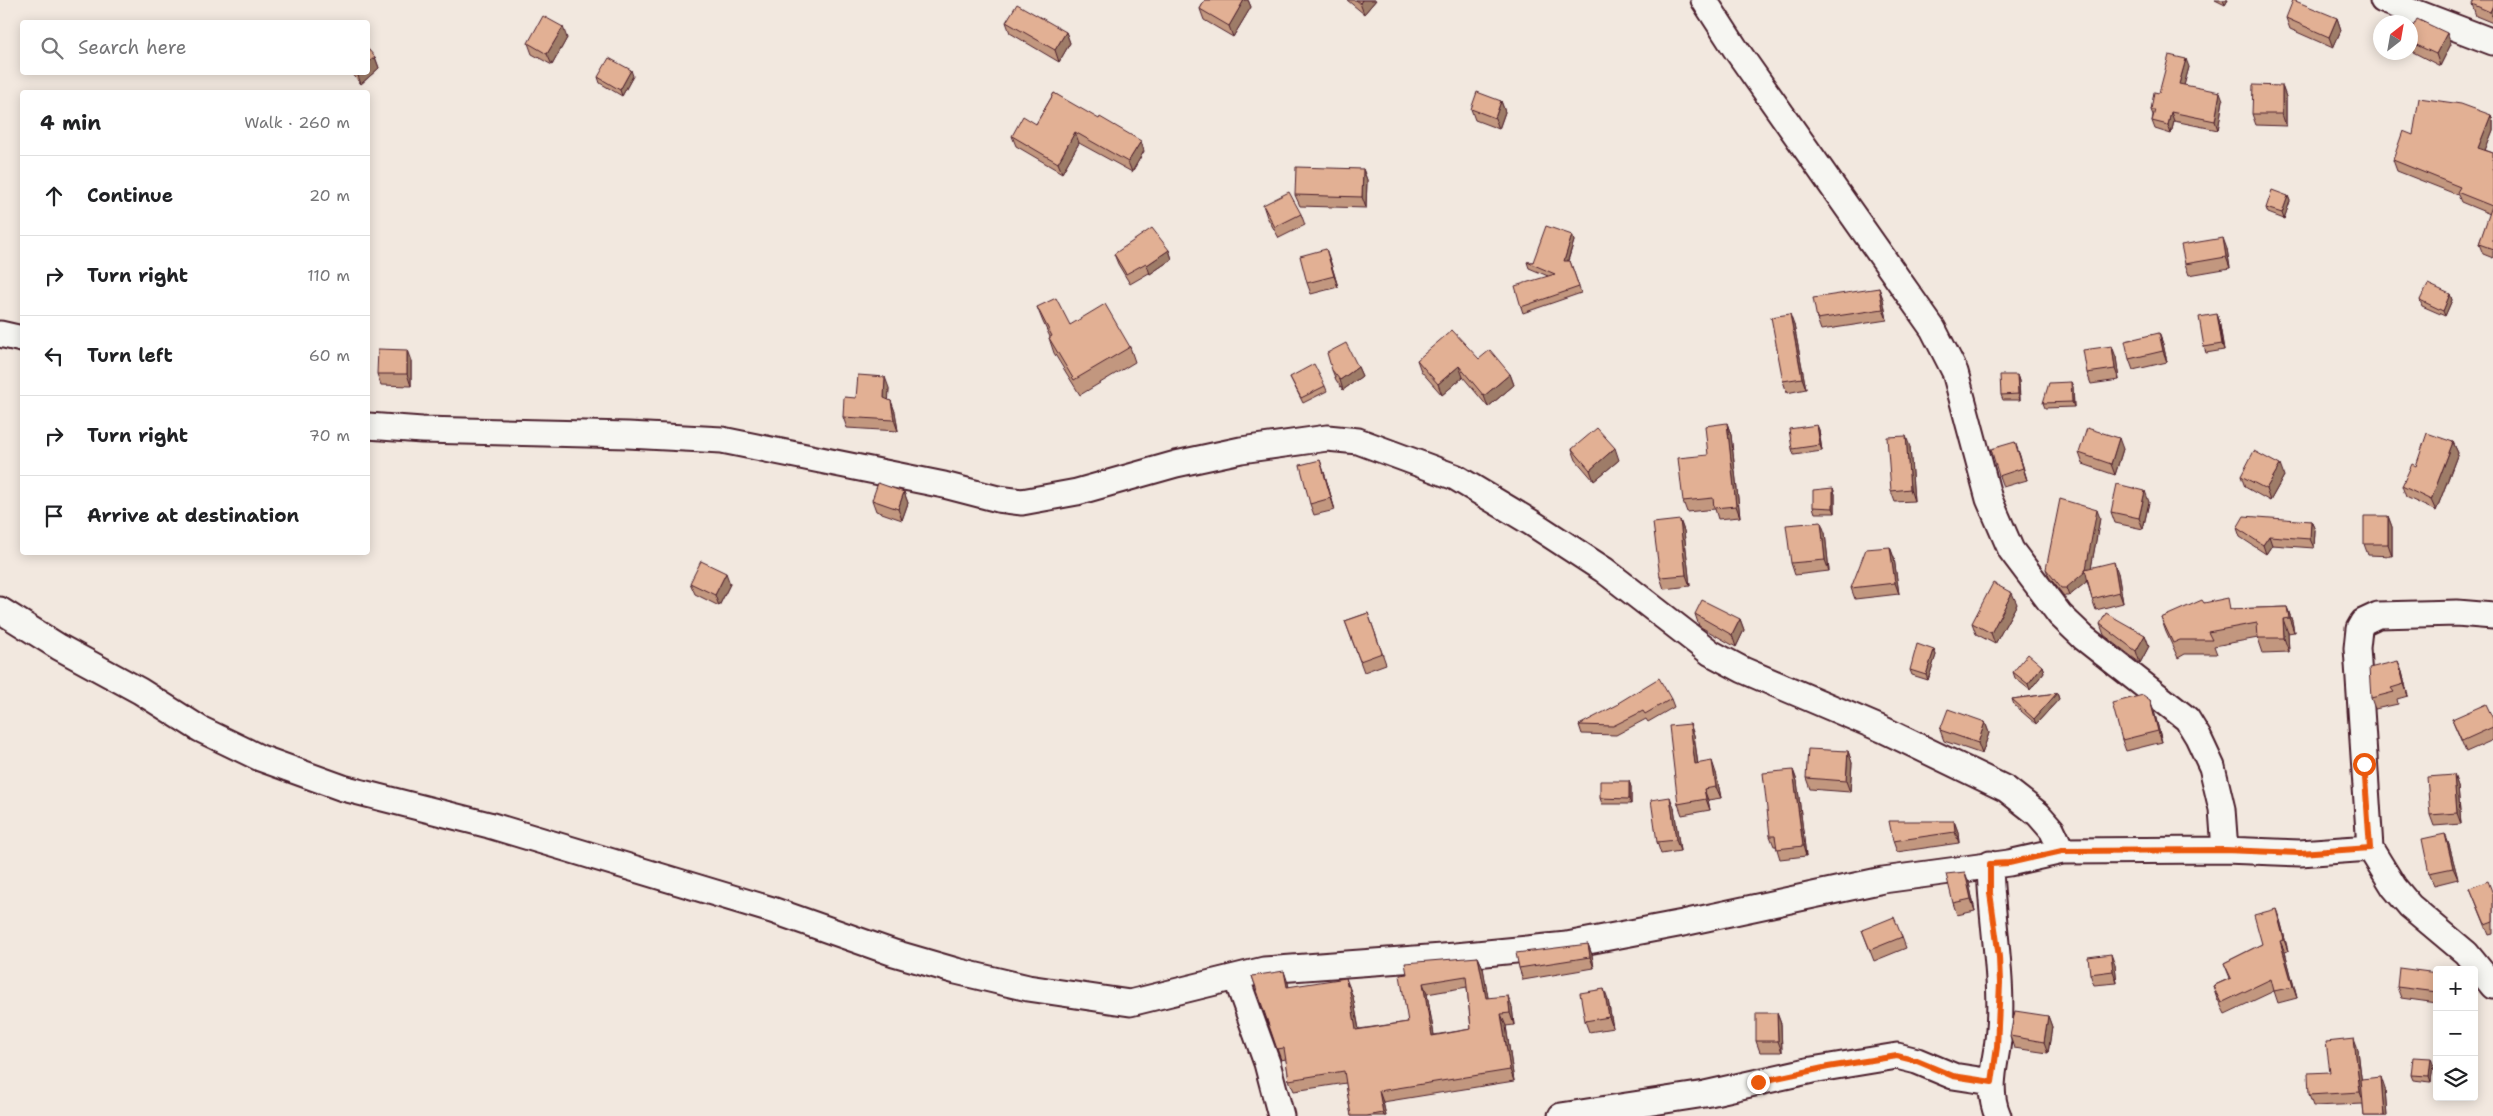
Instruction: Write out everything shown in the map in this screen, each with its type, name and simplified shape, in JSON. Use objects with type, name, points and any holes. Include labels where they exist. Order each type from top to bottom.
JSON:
[{"type":"street","points":[[1704,0],[1735,48],[1874,242],[1938,338],[1955,372],[1989,499],[2011,550],[2060,614],[2106,657],[2172,705],[2187,719],[2212,767],[2222,809],[2225,850]]},
{"type":"street","points":[[2383,0],[2493,42]]},
{"type":"street","points":[[0,334],[20,339]]},
{"type":"street","points":[[370,426],[422,430],[628,435],[722,440],[944,485],[998,499],[1022,502],[1077,492],[1176,464],[1241,450],[1327,438],[1358,441],[1455,477],[1489,497],[1596,565],[1711,653],[1743,670],[1884,730],[2006,789],[2038,814],[2052,830],[2062,851]]},
{"type":"street","points":[[0,610],[60,647],[140,691],[200,729],[260,758],[343,788],[489,825],[772,910],[894,954],[1028,988],[1130,1003],[1264,970],[1456,956],[1567,945],[1883,880],[1990,864],[2009,863],[2062,851],[2225,850],[2300,853],[2370,848]]},
{"type":"street","points":[[2493,616],[2457,613],[2378,615],[2363,622],[2359,628],[2358,648],[2370,848],[2394,887],[2410,906],[2466,953],[2493,986]]},
{"type":"street","points":[[1990,864],[1990,893],[1999,957],[2000,983],[1997,1047],[1992,1082],[1992,1103],[1998,1116]]},
{"type":"street","points":[[1236,977],[1267,1063],[1281,1116]]},
{"type":"street","points":[[1561,1116],[1705,1094],[1812,1070],[1897,1056],[1917,1061],[1953,1076],[1992,1082]]},
{"type":"building","points":[[1205,0],[1244,0],[1229,26],[1200,9]]},
{"type":"building","points":[[2293,0],[2337,18],[2329,37],[2286,18]]},
{"type":"building","points":[[2474,0],[2493,0],[2490,12],[2472,4]]},
{"type":"building","points":[[1017,4],[1066,32],[1055,50],[1006,22]]},
{"type":"building","points":[[543,16],[563,27],[547,54],[528,43]]},
{"type":"building","points":[[2418,19],[2447,33],[2436,54],[2418,46]]},
{"type":"building","points":[[370,51],[375,57],[370,61]]},
{"type":"building","points":[[2169,55],[2186,59],[2179,84],[2220,92],[2215,121],[2171,112],[2168,125],[2152,121],[2155,110],[2151,110],[2154,92],[2159,93]]},
{"type":"building","points":[[609,58],[631,70],[620,90],[598,77]]},
{"type":"building","points":[[2253,85],[2282,86],[2282,114],[2252,114]]},
{"type":"building","points":[[1477,92],[1501,101],[1495,118],[1471,109]]},
{"type":"building","points":[[1054,93],[1141,141],[1128,162],[1075,132],[1058,163],[1012,136],[1023,116],[1036,124]]},
{"type":"building","points":[[2419,98],[2461,104],[2491,115],[2478,148],[2493,153],[2493,249],[2479,244],[2492,206],[2457,192],[2460,187],[2393,160],[2403,131],[2413,135]]},
{"type":"building","points":[[1296,167],[1363,169],[1362,197],[1295,195]]},
{"type":"building","points":[[2272,190],[2288,196],[2282,213],[2266,208]]},
{"type":"building","points":[[1289,192],[1301,214],[1275,227],[1263,205]]},
{"type":"building","points":[[1546,226],[1572,235],[1564,261],[1570,261],[1579,287],[1521,307],[1515,286],[1555,274],[1527,262],[1533,262]]},
{"type":"building","points":[[1152,228],[1169,250],[1147,265],[1146,263],[1126,274],[1114,254]]},
{"type":"building","points":[[2223,238],[2226,257],[2185,264],[2181,245]]},
{"type":"building","points":[[1326,249],[1334,276],[1307,283],[1300,256]]},
{"type":"building","points":[[2428,284],[2450,294],[2443,311],[2420,300]]},
{"type":"building","points":[[1879,288],[1883,309],[1817,319],[1813,298]]},
{"type":"building","points":[[1056,298],[1070,325],[1105,304],[1130,347],[1074,380],[1049,338],[1052,336],[1037,307]]},
{"type":"building","points":[[1790,314],[1802,378],[1783,381],[1771,317]]},
{"type":"building","points":[[2217,314],[2222,344],[2204,347],[2199,317]]},
{"type":"building","points":[[1452,330],[1479,359],[1490,350],[1510,374],[1484,396],[1459,366],[1438,384],[1417,360]]},
{"type":"building","points":[[2159,333],[2163,351],[2129,359],[2125,341]]},
{"type":"building","points":[[1346,343],[1358,367],[1340,380],[1332,370],[1327,353]]},
{"type":"building","points":[[2112,346],[2115,369],[2087,373],[2083,350]]},
{"type":"building","points":[[378,349],[407,350],[407,374],[377,374]]},
{"type":"building","points":[[1314,364],[1325,386],[1301,398],[1290,377]]},
{"type":"building","points":[[858,375],[885,377],[884,398],[891,401],[894,420],[843,417],[844,397],[856,398]]},
{"type":"building","points":[[2000,375],[2017,375],[2018,394],[2001,395]]},
{"type":"building","points":[[2071,382],[2072,402],[2043,403],[2049,383]]},
{"type":"building","points":[[1727,423],[1736,506],[1714,508],[1713,498],[1683,501],[1678,458],[1708,455],[1705,426]]},
{"type":"building","points":[[1817,425],[1820,445],[1792,449],[1789,429]]},
{"type":"building","points":[[1597,428],[1615,448],[1590,470],[1572,449]]},
{"type":"building","points":[[2087,428],[2119,438],[2111,464],[2079,453]]},
{"type":"building","points":[[2427,433],[2453,442],[2431,500],[2402,486],[2412,464],[2416,466]]},
{"type":"building","points":[[1906,436],[1910,489],[1891,491],[1887,437]]},
{"type":"building","points":[[2015,442],[2023,468],[1999,476],[1991,449]]},
{"type":"building","points":[[2254,451],[2280,465],[2266,489],[2241,476]]},
{"type":"building","points":[[1320,460],[1331,498],[1310,504],[1300,465]]},
{"type":"building","points":[[878,483],[904,492],[898,509],[872,500]]},
{"type":"building","points":[[2117,484],[2145,491],[2139,518],[2111,512]]},
{"type":"building","points":[[1833,488],[1833,508],[1813,507],[1813,490]]},
{"type":"building","points":[[2060,499],[2097,510],[2085,572],[2066,588],[2061,588],[2046,569]]},
{"type":"building","points":[[2244,516],[2311,521],[2310,539],[2269,536],[2263,545],[2237,528]]},
{"type":"building","points":[[2364,516],[2388,516],[2388,544],[2364,544]]},
{"type":"building","points":[[1680,520],[1686,575],[1660,577],[1653,523]]},
{"type":"building","points":[[1821,522],[1825,560],[1791,563],[1786,525]]},
{"type":"building","points":[[1890,547],[1895,583],[1851,588],[1866,549]]},
{"type":"building","points":[[701,561],[726,573],[715,595],[690,583]]},
{"type":"building","points":[[2114,562],[2119,592],[2092,599],[2085,569]]},
{"type":"building","points":[[1993,583],[2012,593],[1991,633],[1972,623]]},
{"type":"building","points":[[2228,598],[2230,609],[2287,607],[2289,618],[2283,619],[2284,638],[2258,638],[2257,623],[2208,632],[2212,640],[2180,640],[2173,643],[2161,618],[2202,600],[2204,603]]},
{"type":"building","points":[[1702,600],[1740,619],[1732,635],[1695,614]]},
{"type":"building","points":[[1368,613],[1382,653],[1360,661],[1345,621]]},
{"type":"building","points":[[2106,613],[2145,635],[2136,651],[2100,624]]},
{"type":"building","points":[[1917,644],[1934,650],[1926,675],[1910,670]]},
{"type":"building","points":[[2028,654],[2042,666],[2028,684],[2013,672]]},
{"type":"building","points":[[2398,661],[2404,684],[2391,688],[2394,692],[2371,698],[2369,668]]},
{"type":"building","points":[[1659,678],[1671,699],[1645,714],[1643,711],[1613,726],[1579,725],[1619,704]]},
{"type":"building","points":[[2057,693],[2034,719],[2012,699]]},
{"type":"building","points":[[2143,695],[2150,700],[2158,731],[2122,740],[2112,703]]},
{"type":"building","points":[[2486,704],[2493,719],[2493,727],[2462,741],[2452,719]]},
{"type":"building","points":[[1948,709],[1985,722],[1978,743],[1940,730]]},
{"type":"building","points":[[1690,724],[1695,764],[1712,761],[1716,787],[1704,789],[1706,799],[1678,804],[1669,726]]},
{"type":"building","points":[[1808,749],[1848,751],[1846,781],[1806,778]]},
{"type":"building","points":[[1793,770],[1803,846],[1777,849],[1775,836],[1770,836],[1763,773]]},
{"type":"building","points":[[2454,775],[2457,813],[2430,815],[2427,777]]},
{"type":"building","points":[[1600,781],[1629,781],[1629,799],[1600,798]]},
{"type":"building","points":[[1670,797],[1676,840],[1657,842],[1651,800]]},
{"type":"building","points":[[1889,821],[1954,821],[1955,832],[1893,841]]},
{"type":"building","points":[[2445,834],[2453,868],[2429,873],[2422,839]]},
{"type":"building","points":[[1965,872],[1971,899],[1953,903],[1946,874]]},
{"type":"building","points":[[2488,881],[2493,894],[2493,921],[2485,924],[2470,888]]},
{"type":"building","points":[[2276,909],[2284,940],[2280,941],[2293,987],[2274,991],[2271,979],[2221,1003],[2213,986],[2231,978],[2224,963],[2262,944],[2254,915]]},
{"type":"building","points":[[1894,917],[1902,937],[1870,950],[1862,930]]},
{"type":"building","points":[[1588,944],[1590,957],[1519,968],[1516,953]]},
{"type":"building","points":[[2111,954],[2113,971],[2090,974],[2088,957]]},
{"type":"building","points":[[1478,957],[1486,998],[1508,996],[1510,1013],[1501,1014],[1510,1070],[1379,1091],[1383,1113],[1367,1116],[1351,1116],[1344,1071],[1289,1080],[1284,1048],[1277,1049],[1252,976],[1284,971],[1287,987],[1346,978],[1356,1030],[1408,1022],[1400,975],[1407,974],[1405,963]],"holes":[[[1466,976],[1471,1029],[1432,1036],[1423,983]]]},
{"type":"building","points":[[2399,968],[2433,972],[2433,992],[2397,987]]},
{"type":"building","points":[[1604,989],[1609,1017],[1585,1021],[1580,993]]},
{"type":"building","points":[[2015,1011],[2048,1016],[2044,1042],[2010,1036]]},
{"type":"building","points":[[1756,1013],[1777,1013],[1778,1041],[1756,1041]]},
{"type":"building","points":[[2354,1039],[2360,1092],[2309,1095],[2308,1073],[2330,1072],[2326,1042]]},
{"type":"building","points":[[2413,1057],[2431,1058],[2429,1076],[2411,1075]]},
{"type":"building","points":[[2381,1077],[2384,1116],[2364,1116],[2361,1079]]},
{"type":"route","points":[[1758,1082],[1828,1067],[1897,1056],[1917,1061],[1953,1076],[1992,1082],[1997,1047],[2000,983],[1999,957],[1990,893],[1990,864],[2009,863],[2062,851],[2225,850],[2300,853],[2370,848],[2364,764]]}]
